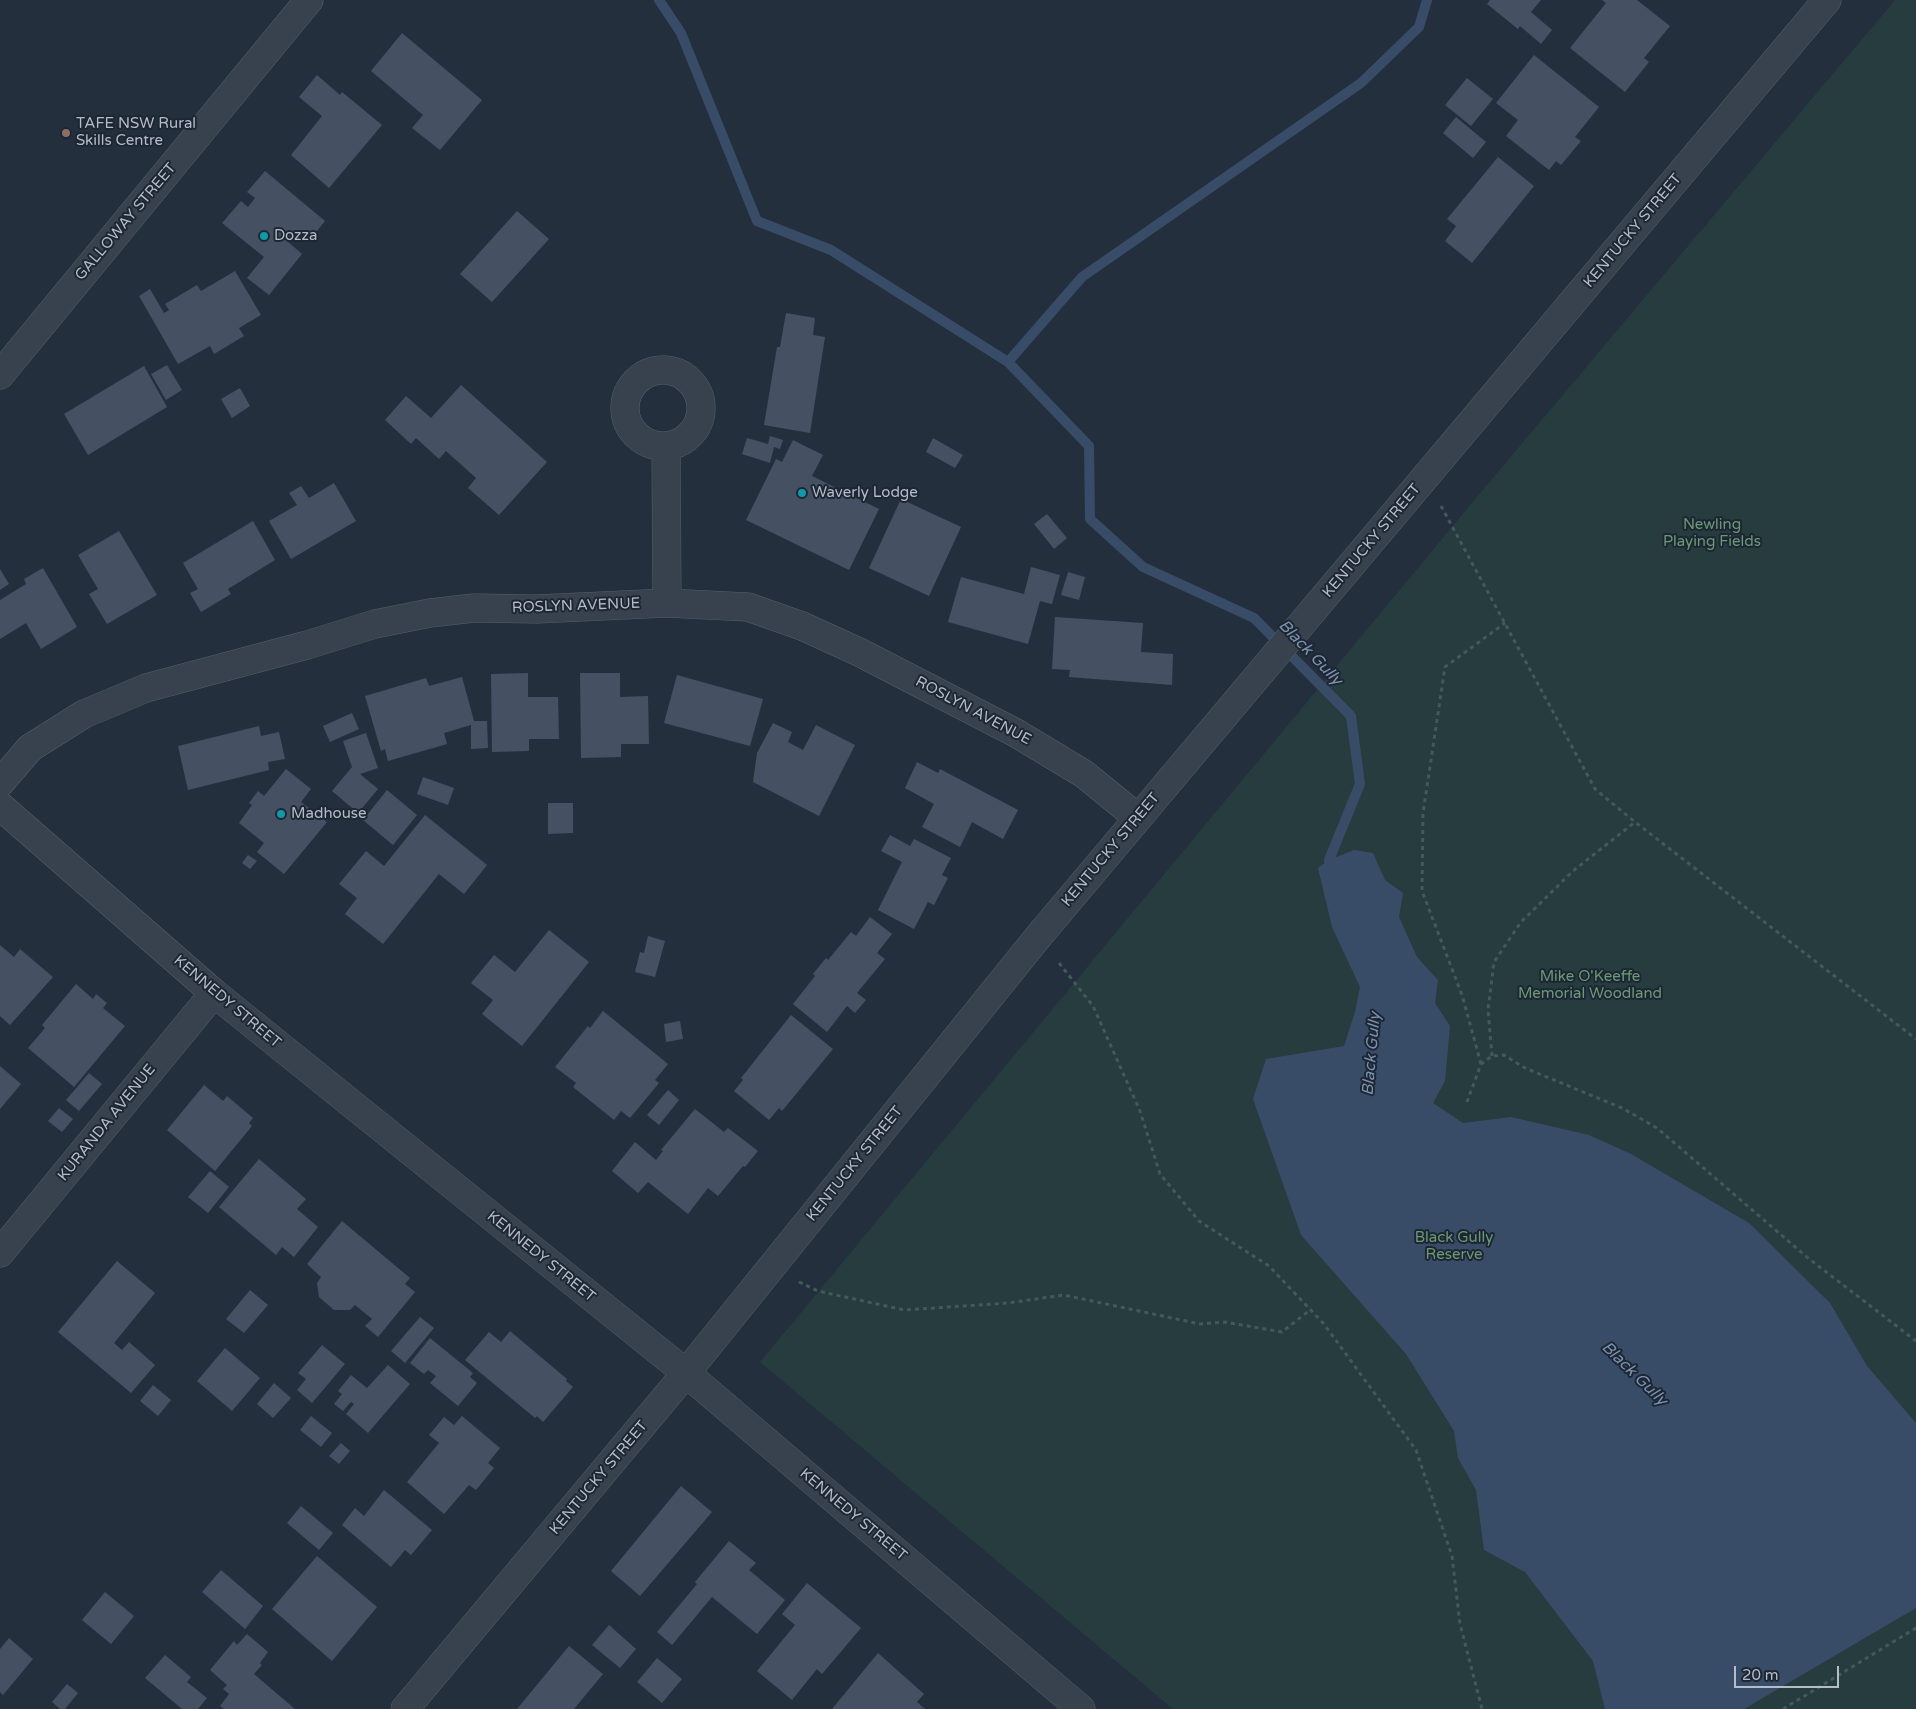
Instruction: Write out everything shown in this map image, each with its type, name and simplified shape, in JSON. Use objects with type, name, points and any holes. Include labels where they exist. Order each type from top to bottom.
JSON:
[{"type":"street","name":"GALLOWAY STREET","points":[[0,375],[309,0]]},
{"type":"street","name":"KENTUCKY STREET","points":[[405,1709],[686,1374],[1032,945],[1827,0]]},
{"type":"street","points":[[666,447],[667,603]]},
{"type":"street","name":"ROSLYN AVENUE","points":[[0,783],[30,748],[84,714],[146,688],[307,645],[375,624],[474,608],[537,609],[667,603],[748,607],[802,626],[851,648],[1016,733],[1084,774],[1138,818]]},
{"type":"street","name":"KENNEDY STREET","points":[[0,806],[214,993],[686,1374],[1082,1709]]},
{"type":"street","name":"KURANDA AVENUE","points":[[0,1253],[214,993]]},
{"type":"path","points":[[1443,510],[1595,789],[1916,1039]]},
{"type":"path","points":[[1481,1064],[1462,995],[1422,891],[1423,812],[1445,667],[1505,623]]},
{"type":"path","points":[[1492,1056],[1488,1010],[1494,962],[1521,922],[1534,909],[1573,871],[1635,822]]},
{"type":"path","points":[[1064,969],[1093,1006],[1140,1111],[1160,1174],[1199,1221],[1269,1266],[1324,1324],[1416,1450],[1452,1556],[1460,1624],[1482,1709]]},
{"type":"path","points":[[1467,1102],[1481,1064],[1492,1056],[1504,1055],[1540,1074],[1622,1108],[1657,1128],[1808,1258],[1916,1341]]},
{"type":"path","points":[[802,1284],[818,1291],[904,1310],[1008,1303],[1064,1295],[1200,1324],[1225,1322],[1282,1332],[1310,1310]]},
{"type":"path","points":[[1783,1709],[1916,1628]]},
{"type":"green space","name":"Black Gully Reserve","points":[[1895,0],[1916,0],[1916,1709],[1173,1709],[760,1362],[1466,510]]},
{"type":"water","points":[[1354,850],[1373,853],[1385,880],[1403,893],[1399,917],[1417,957],[1438,980],[1435,1003],[1450,1026],[1445,1081],[1433,1103],[1463,1123],[1511,1117],[1589,1135],[1631,1154],[1749,1223],[1830,1303],[1867,1366],[1916,1423],[1916,1608],[1744,1709],[1605,1709],[1593,1661],[1525,1572],[1484,1550],[1476,1490],[1458,1458],[1454,1431],[1406,1354],[1301,1235],[1253,1099],[1266,1059],[1344,1046],[1355,1012],[1360,987],[1332,927],[1318,868],[1329,860]]},
{"type":"building","points":[[1490,0],[1541,0],[1531,12],[1552,30],[1541,44],[1520,26],[1518,29],[1487,4]]},
{"type":"building","points":[[1602,0],[1637,0],[1670,26],[1644,58],[1649,62],[1625,92],[1570,48],[1606,3]]},
{"type":"building","points":[[402,33],[482,100],[440,150],[412,128],[423,115],[371,71]]},
{"type":"building","points":[[1534,55],[1599,107],[1575,137],[1581,141],[1561,165],[1556,161],[1549,170],[1506,136],[1518,120],[1496,103]]},
{"type":"building","points":[[317,75],[340,95],[342,92],[382,125],[329,188],[291,155],[322,116],[299,97]]},
{"type":"building","points":[[1467,78],[1493,99],[1471,126],[1445,105]]},
{"type":"building","points":[[1456,117],[1486,142],[1473,158],[1443,133]]},
{"type":"building","points":[[1498,157],[1534,186],[1472,263],[1445,241],[1456,226],[1447,219]]},
{"type":"building","name":"Dozza","points":[[265,171],[325,221],[308,242],[295,231],[287,241],[302,254],[269,295],[247,278],[264,257],[222,223],[241,201],[248,207],[255,198],[247,192]]},
{"type":"building","points":[[517,211],[549,239],[492,302],[460,274]]},
{"type":"building","points":[[235,271],[261,315],[239,328],[244,336],[214,354],[210,346],[178,364],[139,296],[150,289],[164,313],[169,310],[165,304],[197,285],[201,291]]},
{"type":"building","points":[[786,313],[815,318],[813,335],[825,337],[810,433],[764,425],[777,347],[780,347]]},
{"type":"building","points":[[167,365],[182,390],[166,400],[151,374]]},
{"type":"building","points":[[144,366],[167,407],[88,455],[64,414]]},
{"type":"building","points":[[461,385],[547,462],[499,515],[468,488],[476,478],[446,451],[439,459],[416,438],[411,444],[385,420],[406,396],[431,418]]},
{"type":"building","points":[[240,388],[250,406],[232,418],[221,399]]},
{"type":"building","points":[[770,436],[783,440],[780,449],[774,447],[770,463],[742,454],[747,438],[768,444]]},
{"type":"building","points":[[933,438],[963,455],[955,468],[926,452]]},
{"type":"building","name":"Waverly Lodge","points":[[793,440],[823,455],[812,476],[879,509],[849,570],[746,520],[776,459],[782,462]]},
{"type":"building","points":[[334,483],[356,521],[291,559],[269,521],[297,505],[289,493],[301,486],[309,498]]},
{"type":"building","points":[[901,499],[961,527],[929,596],[869,568]]},
{"type":"building","points":[[1047,514],[1067,538],[1054,549],[1034,524]]},
{"type":"building","points":[[253,521],[275,560],[228,589],[231,594],[201,612],[190,593],[198,589],[183,563]]},
{"type":"building","points":[[119,531],[157,595],[107,624],[89,594],[98,589],[78,555]]},
{"type":"building","points":[[1031,567],[1060,575],[1052,604],[1040,601],[1028,644],[948,622],[961,577],[1024,594]]},
{"type":"building","points":[[43,568],[77,627],[41,649],[26,623],[0,639],[0,600],[26,584],[24,579]]},
{"type":"building","points":[[0,569],[9,584],[0,590]]},
{"type":"building","points":[[1068,572],[1085,577],[1079,600],[1061,595]]},
{"type":"building","points":[[1055,617],[1143,623],[1141,652],[1173,654],[1172,685],[1069,677],[1070,670],[1052,669]]},
{"type":"building","points":[[528,673],[528,697],[558,697],[559,739],[529,739],[529,751],[492,752],[491,674]]},
{"type":"building","points":[[580,673],[620,673],[620,697],[648,696],[649,744],[621,744],[621,757],[581,758]]},
{"type":"building","points":[[677,675],[763,699],[750,746],[664,723]]},
{"type":"building","points":[[462,677],[474,721],[487,721],[488,748],[471,749],[471,725],[444,733],[447,744],[388,761],[385,749],[381,751],[365,696],[426,678],[429,686]]},
{"type":"building","points":[[352,713],[359,729],[330,742],[323,726]]},
{"type":"building","points":[[773,723],[792,732],[788,742],[803,750],[816,725],[855,745],[819,816],[753,782],[757,753]]},
{"type":"building","points":[[259,726],[261,736],[279,732],[285,759],[268,762],[269,770],[188,790],[178,746]]},
{"type":"building","points":[[366,733],[378,768],[360,774],[378,789],[358,813],[332,791],[352,767],[343,741]]},
{"type":"building","points":[[917,762],[938,773],[940,769],[1018,810],[1003,839],[972,822],[960,847],[922,827],[934,804],[905,788]]},
{"type":"building","name":"Madhouse","points":[[286,769],[311,789],[301,802],[327,822],[284,874],[257,852],[264,843],[239,823],[252,805],[249,803],[258,791],[264,796]]},
{"type":"building","points":[[423,777],[454,788],[448,805],[417,794]]},
{"type":"building","points":[[387,790],[417,815],[393,845],[363,820]]},
{"type":"building","points":[[548,803],[573,803],[573,833],[548,834]]},
{"type":"building","points":[[425,815],[487,865],[464,894],[439,874],[383,944],[345,914],[357,898],[339,884],[366,851],[384,866]]},
{"type":"building","points":[[890,835],[910,846],[914,839],[951,858],[942,875],[948,878],[934,905],[928,902],[914,929],[878,910],[902,862],[881,851]]},
{"type":"building","points":[[248,855],[257,861],[250,869],[242,863]]},
{"type":"building","points":[[870,917],[892,934],[877,953],[885,959],[857,993],[866,1000],[855,1013],[847,1006],[827,1032],[793,1004],[815,976],[813,974],[826,958],[828,960],[851,932],[856,936]]},
{"type":"building","points":[[549,930],[589,962],[522,1046],[482,1014],[493,1000],[471,983],[494,955],[515,972]]},
{"type":"building","points":[[648,936],[665,941],[655,977],[635,972],[640,952],[644,953]]},
{"type":"building","points":[[0,945],[14,957],[20,949],[53,977],[10,1025],[0,1016]]},
{"type":"building","points":[[76,984],[93,999],[96,994],[107,1003],[103,1008],[125,1026],[74,1087],[28,1048],[45,1028],[42,1025]]},
{"type":"building","points":[[603,1011],[668,1064],[655,1080],[659,1083],[630,1118],[621,1111],[614,1120],[573,1087],[576,1083],[555,1067],[588,1026],[590,1028]]},
{"type":"building","points":[[791,1015],[833,1049],[782,1111],[779,1108],[769,1120],[734,1091],[743,1080],[741,1078]]},
{"type":"building","points":[[680,1021],[683,1039],[666,1042],[664,1024]]},
{"type":"building","points":[[0,1066],[21,1084],[0,1109]]},
{"type":"building","points":[[89,1073],[102,1084],[79,1111],[66,1100]]},
{"type":"building","points":[[204,1085],[223,1101],[227,1096],[253,1118],[249,1123],[252,1126],[215,1171],[167,1130]]},
{"type":"building","points":[[668,1090],[679,1100],[659,1125],[647,1115]]},
{"type":"building","points":[[59,1108],[73,1119],[62,1132],[48,1121]]},
{"type":"building","points":[[695,1109],[724,1132],[728,1128],[758,1151],[718,1196],[708,1188],[688,1214],[648,1182],[638,1193],[612,1171],[635,1142],[656,1160],[663,1151],[661,1150]]},
{"type":"building","points":[[259,1159],[306,1199],[297,1209],[318,1227],[294,1257],[282,1247],[276,1255],[219,1207]]},
{"type":"building","points":[[210,1171],[229,1187],[208,1213],[188,1197]]},
{"type":"building","points":[[342,1221],[410,1278],[405,1284],[415,1292],[378,1337],[365,1326],[372,1319],[355,1305],[350,1310],[334,1310],[319,1297],[317,1283],[321,1277],[307,1264]]},
{"type":"building","points":[[117,1261],[155,1293],[114,1343],[122,1350],[129,1342],[155,1365],[131,1393],[58,1332]]},
{"type":"building","points":[[250,1290],[268,1305],[244,1333],[226,1319]]},
{"type":"building","points":[[420,1317],[434,1328],[405,1363],[391,1351]]},
{"type":"building","points":[[510,1331],[567,1379],[566,1381],[573,1387],[543,1422],[537,1416],[535,1418],[465,1360],[489,1332],[501,1342]]},
{"type":"building","points":[[430,1338],[473,1373],[470,1377],[477,1383],[458,1406],[430,1383],[436,1376],[428,1370],[424,1374],[410,1363]]},
{"type":"building","points":[[322,1345],[345,1364],[312,1403],[297,1390],[306,1379],[298,1373]]},
{"type":"building","points":[[225,1348],[260,1378],[232,1411],[197,1381]]},
{"type":"building","points":[[388,1365],[410,1384],[368,1433],[346,1414],[354,1404],[351,1402],[343,1411],[334,1404],[342,1394],[338,1391],[351,1375],[367,1388]]},
{"type":"building","points":[[274,1383],[291,1398],[273,1418],[257,1404]]},
{"type":"building","points":[[153,1385],[171,1400],[158,1416],[140,1401]]},
{"type":"building","points":[[311,1416],[332,1433],[321,1447],[300,1430]]},
{"type":"building","points":[[462,1416],[500,1448],[488,1463],[494,1468],[476,1490],[469,1485],[444,1514],[407,1482],[439,1443],[429,1435],[444,1417],[454,1425]]},
{"type":"building","points":[[341,1443],[350,1451],[339,1464],[329,1456]]},
{"type":"building","points":[[681,1486],[712,1512],[640,1596],[611,1571]]},
{"type":"building","points":[[384,1490],[432,1530],[411,1555],[405,1550],[391,1567],[342,1525],[355,1508],[364,1516]]},
{"type":"building","points":[[301,1506],[333,1533],[319,1550],[287,1523]]},
{"type":"building","points":[[729,1541],[756,1563],[749,1570],[785,1600],[757,1634],[712,1597],[672,1645],[657,1632],[697,1584],[695,1582]]},
{"type":"building","points":[[317,1556],[377,1607],[332,1661],[272,1609]]},
{"type":"building","points":[[221,1570],[263,1606],[245,1629],[202,1592]]},
{"type":"building","points":[[807,1583],[861,1628],[822,1674],[817,1669],[792,1700],[757,1671],[795,1625],[782,1614]]},
{"type":"building","points":[[105,1592],[134,1616],[111,1644],[82,1620]]},
{"type":"building","points":[[609,1625],[636,1649],[620,1668],[592,1645]]},
{"type":"building","points":[[247,1634],[268,1652],[260,1663],[262,1665],[254,1674],[295,1709],[224,1709],[220,1706],[229,1694],[223,1689],[227,1685],[210,1670],[234,1641],[237,1645]]},
{"type":"building","points":[[9,1638],[33,1659],[3,1695],[0,1692],[0,1649]]},
{"type":"building","points":[[569,1646],[603,1674],[574,1709],[517,1709]]},
{"type":"building","points":[[878,1653],[924,1694],[917,1702],[925,1709],[832,1709]]},
{"type":"building","points":[[165,1655],[191,1677],[187,1682],[207,1698],[198,1709],[182,1709],[145,1678]]},
{"type":"building","points":[[657,1658],[682,1679],[662,1703],[637,1682]]},
{"type":"building","points":[[67,1684],[78,1693],[65,1709],[60,1709],[52,1702]]},
{"type":"waterway","name":"Black Gully","points":[[659,0],[681,33],[757,221],[831,250],[1008,362],[1089,446],[1090,519],[1143,567],[1254,618],[1351,716],[1360,784],[1329,860],[1330,874]]},
{"type":"waterway","points":[[1008,362],[1082,277],[1361,83],[1419,27],[1427,0]]},
{"type":"place","name":"TAFE NSW Rural Skills Centre","points":[[66,133]]},
{"type":"place","name":"Dozza","points":[[264,236]]},
{"type":"place","name":"Waverly Lodge","points":[[802,493]]},
{"type":"place","name":"Madhouse","points":[[281,814]]},
{"type":"park label","name":"Newling Playing Fields","points":[[1712,534]]},
{"type":"park label","name":"Mike O'Keeffe Memorial Woodland","points":[[1590,986]]}]
